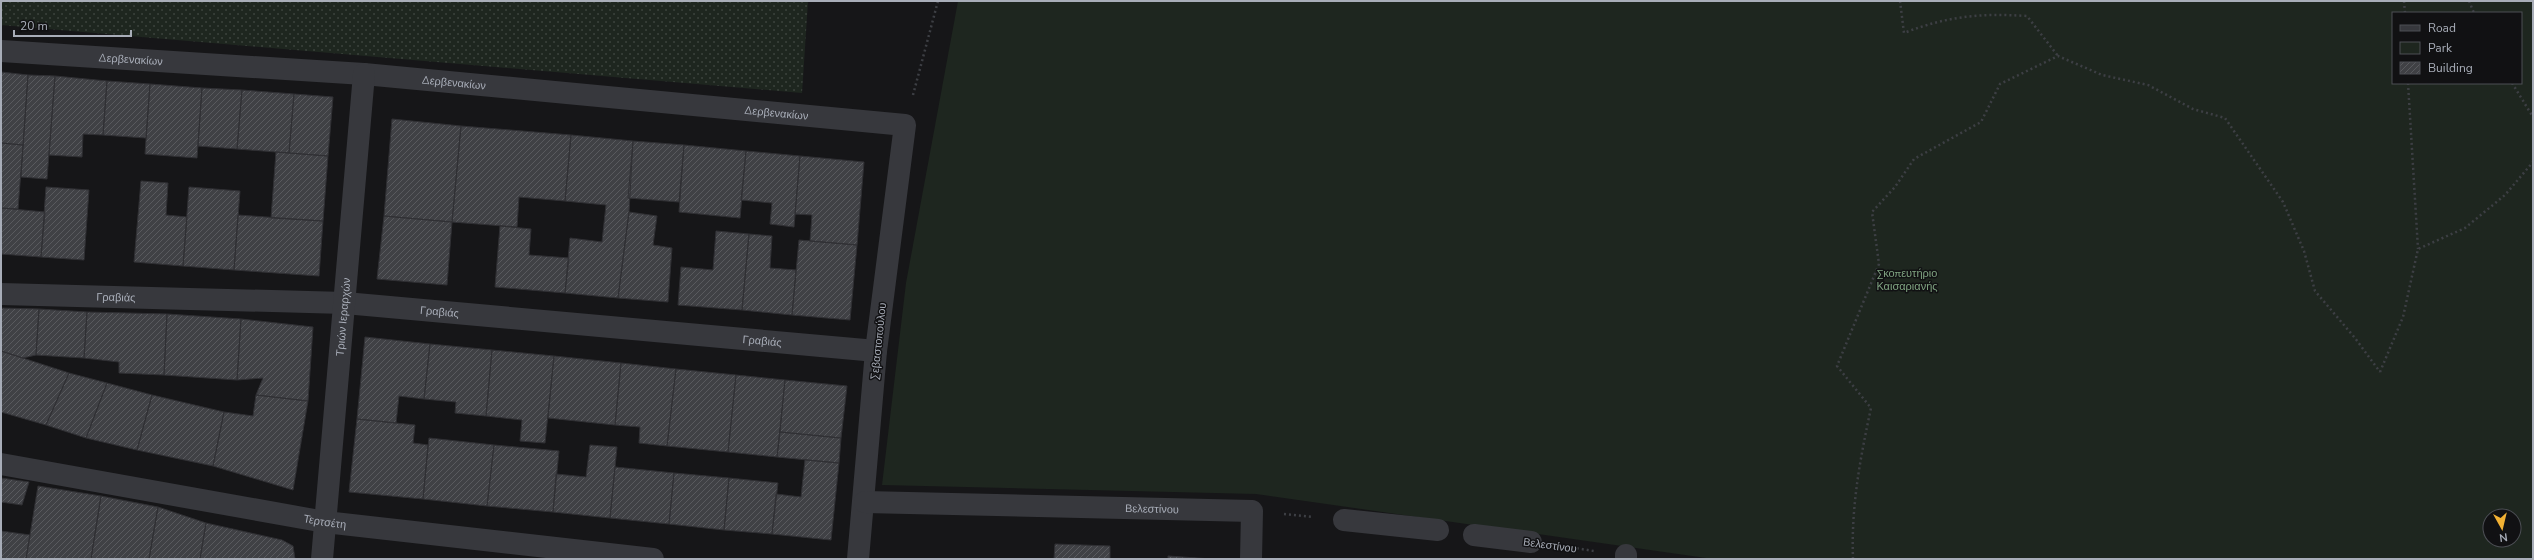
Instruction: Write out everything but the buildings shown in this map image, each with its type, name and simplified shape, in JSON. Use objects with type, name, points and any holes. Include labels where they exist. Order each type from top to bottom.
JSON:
[{"type":"street","name":"Δερβενακίων","points":[[1,51],[364,74],[905,125]]},
{"type":"street","name":"Τριών Ιεραρχών","points":[[322,559],[364,74]]},
{"type":"street","name":"Σεβαστοπούλου","points":[[858,559],[865,502],[876,351],[905,125]]},
{"type":"street","name":"Γραβιάς","points":[[1,294],[345,303],[876,351]]},
{"type":"street","name":"Τερτσέτη","points":[[1,464],[325,522],[653,559]]},
{"type":"street","name":"Βελεστίνου","points":[[865,502],[1252,511]]},
{"type":"street","points":[[1251,559],[1252,511]]},
{"type":"street","points":[[1344,520],[1438,530]]},
{"type":"street","name":"Βελεστίνου","points":[[1474,535],[1531,542]]},
{"type":"path","points":[[905,125],[938,1]]},
{"type":"path","points":[[1900,1],[1904,33],[1933,21],[1990,13],[2027,16],[2058,56],[2102,75],[2148,85],[2193,109],[2225,118],[2283,202],[2304,251],[2315,290],[2355,338],[2380,372],[2403,317],[2418,249],[2408,84]]},
{"type":"path","points":[[2404,1],[2405,12]]},
{"type":"path","points":[[2469,1],[2474,12]]},
{"type":"path","points":[[1853,559],[1852,528],[1857,468],[1871,408],[1837,366],[1879,264],[1872,212],[1895,187],[1914,159],[1981,122],[2000,84],[2058,56]]},
{"type":"path","points":[[2513,84],[2533,116]]},
{"type":"path","points":[[2418,249],[2465,228],[2504,195],[2533,162]]},
{"type":"path","points":[[1252,511],[1344,520]]},
{"type":"path","name":"Βελεστίνου","points":[[1531,542],[1626,557]]},
{"type":"green space","points":[[1,1],[808,1],[802,93],[1,25]]},
{"type":"green space","name":"Σκοπευτήριο Καισαριανής","points":[[958,1],[2533,1],[2533,559],[1713,559],[1256,494],[882,485],[906,283]]}]
